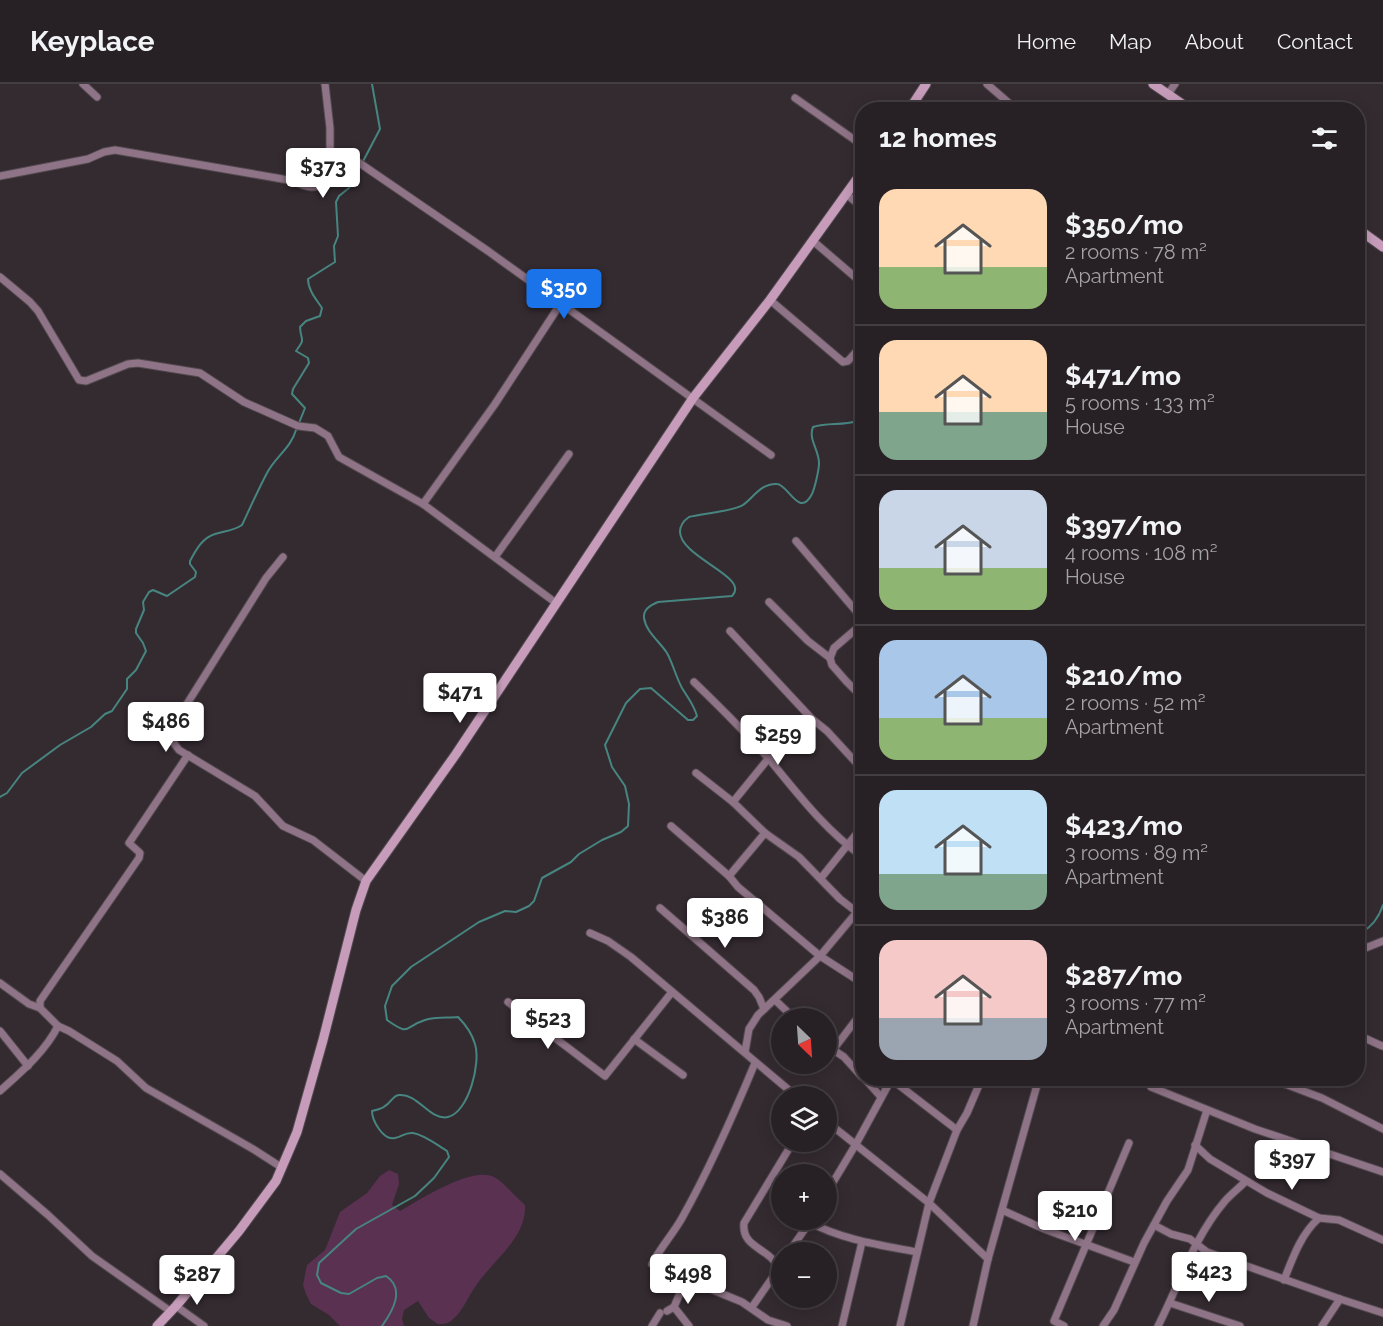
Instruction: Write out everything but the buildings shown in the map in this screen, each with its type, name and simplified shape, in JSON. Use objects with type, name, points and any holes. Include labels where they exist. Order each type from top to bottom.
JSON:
[{"type":"street","points":[[83,84],[97,97]]},
{"type":"street","points":[[0,176],[88,159],[114,150],[294,181],[305,187],[319,188],[328,181],[330,151],[325,84]]},
{"type":"street","points":[[916,100],[926,84]]},
{"type":"street","points":[[987,84],[1008,102]]},
{"type":"street","points":[[1153,84],[1180,102]]},
{"type":"street","points":[[1168,94],[1175,84]]},
{"type":"street","points":[[795,98],[855,140]]},
{"type":"street","points":[[330,151],[369,169],[561,303],[771,455]]},
{"type":"street","points":[[157,1326],[239,1231],[276,1181],[297,1132],[356,910],[366,881],[456,754],[693,398],[770,300],[855,182]]},
{"type":"street","points":[[846,194],[855,201]]},
{"type":"street","points":[[1365,234],[1383,247]]},
{"type":"street","points":[[813,241],[855,277]]},
{"type":"street","points":[[0,277],[38,310],[79,380],[86,381],[133,363],[200,373],[244,402],[298,426],[315,428],[328,436],[339,457],[423,504],[556,603]]},
{"type":"street","points":[[770,300],[843,362],[848,361],[855,353]]},
{"type":"street","points":[[423,504],[495,404],[561,303]]},
{"type":"street","points":[[495,557],[569,454]]},
{"type":"street","points":[[796,541],[855,610]]},
{"type":"street","points":[[283,557],[260,588],[170,731],[173,742],[179,750],[255,796],[283,826],[313,840],[366,881]]},
{"type":"street","points":[[769,602],[808,641],[830,658],[839,673],[855,690]]},
{"type":"street","points":[[830,658],[834,648],[855,630]]},
{"type":"street","points":[[730,631],[855,761]]},
{"type":"street","points":[[694,682],[741,728],[796,792],[846,845],[855,851]]},
{"type":"street","points":[[733,802],[768,759],[812,719]]},
{"type":"street","points":[[40,1008],[40,1001],[139,858],[140,853],[129,843],[188,755]]},
{"type":"street","points":[[696,773],[733,802],[765,832],[794,852],[840,899],[855,910]]},
{"type":"street","points":[[671,826],[729,876],[738,887],[820,956],[855,978]]},
{"type":"street","points":[[729,876],[765,832]]},
{"type":"street","points":[[821,878],[855,835]]},
{"type":"street","points":[[660,908],[754,990],[764,1009]]},
{"type":"street","points":[[745,1052],[749,1029],[764,1009],[855,919]]},
{"type":"street","points":[[590,933],[608,941],[631,957],[784,1086]]},
{"type":"street","points":[[1365,948],[1383,941]]},
{"type":"street","points":[[0,983],[29,1004],[40,1008],[58,1026],[69,1030],[117,1061],[146,1088],[282,1167]]},
{"type":"street","points":[[508,1002],[605,1076],[672,992]]},
{"type":"street","points":[[775,1000],[783,1008]]},
{"type":"street","points":[[837,1045],[855,1021]]},
{"type":"street","points":[[0,1091],[28,1066],[58,1026]]},
{"type":"street","points":[[0,1031],[28,1066]]},
{"type":"street","points":[[1365,1038],[1382,1046]]},
{"type":"street","points":[[634,1039],[683,1075]]},
{"type":"street","points":[[837,1053],[855,1069]]},
{"type":"street","points":[[652,1264],[664,1242],[680,1222],[703,1180],[727,1131],[755,1063]]},
{"type":"street","points":[[871,1086],[881,1097]]},
{"type":"street","points":[[837,1176],[888,1086]]},
{"type":"street","points":[[901,1086],[957,1130]]},
{"type":"street","points":[[900,1326],[929,1203],[957,1130],[978,1086]]},
{"type":"street","points":[[973,1326],[988,1259],[1037,1086]]},
{"type":"street","points":[[1290,1086],[1322,1098],[1383,1129]]},
{"type":"street","points":[[1151,1087],[1207,1110],[1383,1172]]},
{"type":"street","points":[[1103,1326],[1114,1310],[1134,1262],[1154,1225],[1188,1170],[1207,1110]]},
{"type":"street","points":[[837,1129],[929,1203],[988,1259]]},
{"type":"street","points":[[1064,1326],[1054,1321],[1130,1143]]},
{"type":"street","points":[[1195,1145],[1210,1159],[1245,1182],[1319,1218],[1339,1220],[1383,1240]]},
{"type":"street","points":[[771,1257],[755,1248],[746,1239],[743,1230],[744,1223],[787,1152]]},
{"type":"street","points":[[0,1174],[92,1256],[173,1309],[204,1326]]},
{"type":"street","points":[[1158,1326],[1182,1273],[1207,1228],[1225,1201],[1245,1182]]},
{"type":"street","points":[[1002,1210],[1044,1229],[1134,1262]]},
{"type":"street","points":[[1284,1280],[1308,1228],[1319,1218]]},
{"type":"street","points":[[1154,1225],[1171,1234],[1190,1239],[1207,1252],[1383,1313]]},
{"type":"street","points":[[824,1230],[862,1242],[917,1252]]},
{"type":"street","points":[[842,1326],[862,1242]]},
{"type":"street","points":[[652,1326],[663,1312],[674,1307],[686,1279],[752,1307],[768,1320],[787,1326]]},
{"type":"street","points":[[752,1307],[771,1279]]},
{"type":"street","points":[[1325,1324],[1340,1299]]},
{"type":"street","points":[[1170,1303],[1240,1326]]},
{"type":"street","points":[[674,1307],[689,1326]]},
{"type":"shaded area","points":[[389,1170],[398,1174],[399,1184],[392,1205],[400,1211],[459,1180],[484,1175],[494,1177],[525,1205],[524,1217],[514,1239],[482,1278],[459,1313],[448,1323],[438,1324],[429,1318],[418,1301],[404,1310],[402,1319],[404,1326],[340,1326],[329,1315],[311,1304],[306,1294],[303,1285],[307,1265],[325,1250],[340,1212],[367,1193],[380,1176]]},
{"type":"waterway","points":[[299,423],[305,408],[292,394],[309,363],[308,358],[296,351],[302,341],[300,327],[306,321],[320,316],[322,308],[311,291],[308,279],[335,262],[334,246],[338,236],[336,202],[339,196],[349,188],[380,129],[372,84]]},
{"type":"waterway","points":[[382,1326],[395,1301],[395,1287],[392,1281],[386,1276],[377,1278],[349,1294],[341,1293],[321,1283],[317,1275],[319,1263],[356,1229],[415,1196],[434,1178],[449,1157],[447,1151],[417,1134],[408,1133],[395,1138],[386,1136],[376,1124],[372,1111],[384,1107],[399,1095],[412,1098],[435,1115],[448,1117],[462,1106],[472,1085],[476,1062],[474,1040],[458,1017],[429,1019],[407,1029],[400,1028],[387,1020],[385,1006],[392,986],[411,967],[479,922],[505,911],[516,912],[529,906],[534,901],[542,878],[628,826],[629,804],[625,786],[612,767],[605,745],[626,703],[640,689],[651,688],[688,720],[693,720],[697,716],[667,653],[647,628],[645,612],[658,602],[732,596],[735,589],[724,574],[702,559],[683,541],[680,532],[682,523],[689,517],[739,507],[762,488],[771,484],[781,485],[798,502],[807,501],[812,494],[819,466],[819,458],[812,436],[813,427],[855,421]]},
{"type":"waterway","points":[[0,797],[7,793],[22,773],[112,711],[127,689],[127,679],[136,670],[146,651],[136,629],[144,610],[143,602],[149,592],[153,590],[167,596],[195,577],[196,572],[190,561],[197,549],[210,536],[242,525],[267,473],[296,430]]},
{"type":"waterway","points":[[1365,930],[1377,917],[1383,905]]}]
